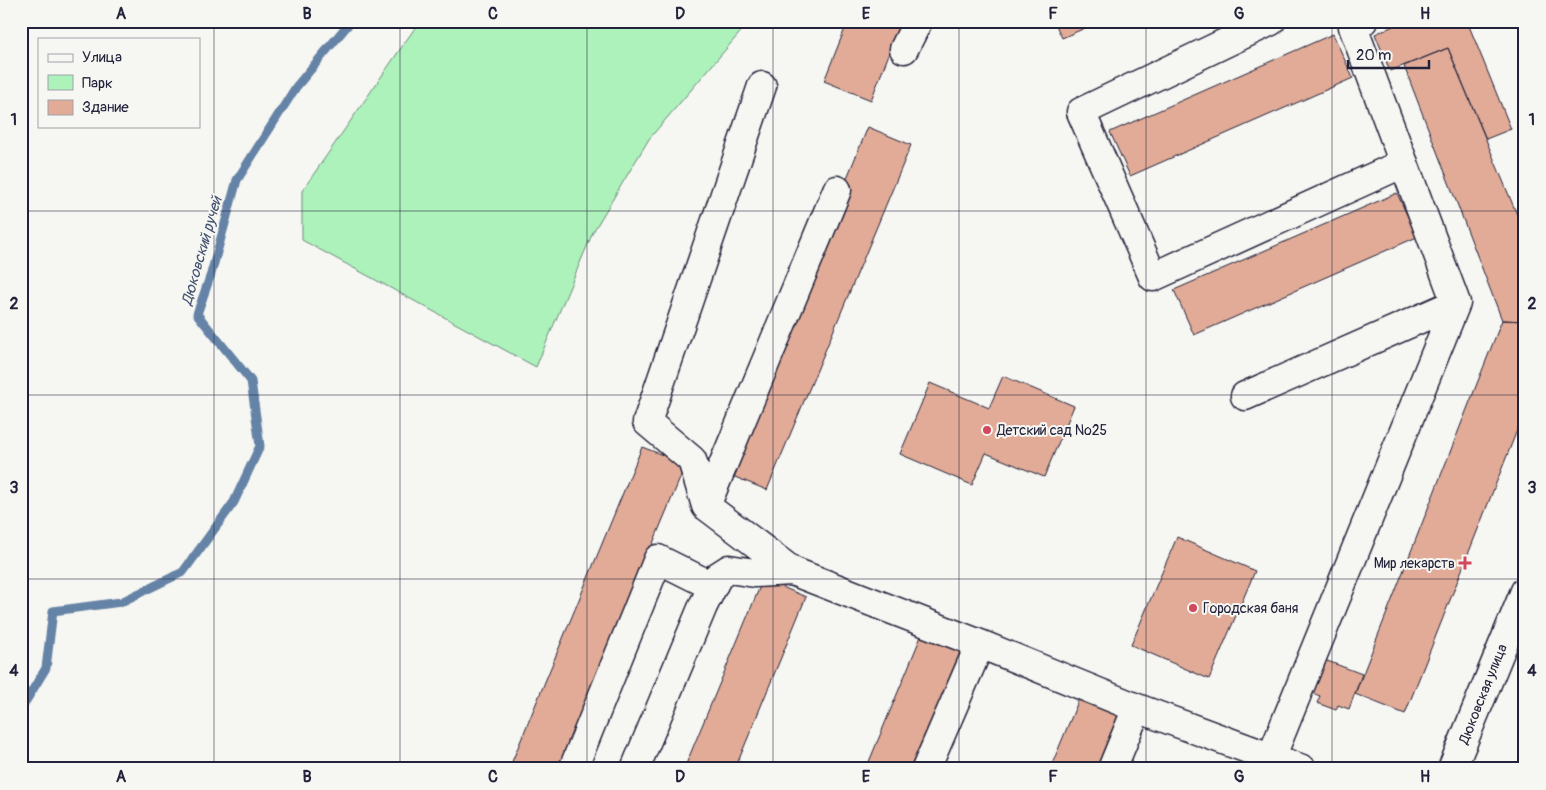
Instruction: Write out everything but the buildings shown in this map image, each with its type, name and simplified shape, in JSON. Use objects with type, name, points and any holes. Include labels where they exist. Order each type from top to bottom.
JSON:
[{"type":"street","points":[[904,49],[918,21]]},
{"type":"street","points":[[1271,21],[1082,112],[1154,277],[1404,163]]},
{"type":"street","points":[[1272,758],[1456,303],[1353,27],[1363,21]]},
{"type":"street","points":[[762,86],[647,422],[692,460],[706,506],[792,571],[980,644],[1137,708],[1302,769]]},
{"type":"street","points":[[706,506],[837,190]]},
{"type":"street","points":[[1245,396],[1456,303]]},
{"type":"street","points":[[573,769],[658,559],[712,586]]},
{"type":"street","points":[[635,769],[712,586],[718,576],[729,569],[755,573],[792,571]]},
{"type":"street","name":"Дюковская улица","points":[[1452,769],[1525,590]]},
{"type":"street","points":[[926,769],[980,644]]},
{"type":"street","points":[[1112,769],[1137,708]]},
{"type":"green space","points":[[418,21],[750,21],[649,139],[593,232],[536,367],[302,240],[302,191]]},
{"type":"waterway","name":"Дюковский ручей","points":[[21,709],[46,668],[53,611],[121,602],[183,572],[234,502],[260,446],[251,381],[197,314],[211,274],[237,180],[296,87],[351,21]]},
{"type":"place","name":"Детский сад №25","points":[[987,430]]},
{"type":"place","name":"Мир лекарств","points":[[1465,563]]},
{"type":"place","name":"Городская баня","points":[[1193,608]]}]
